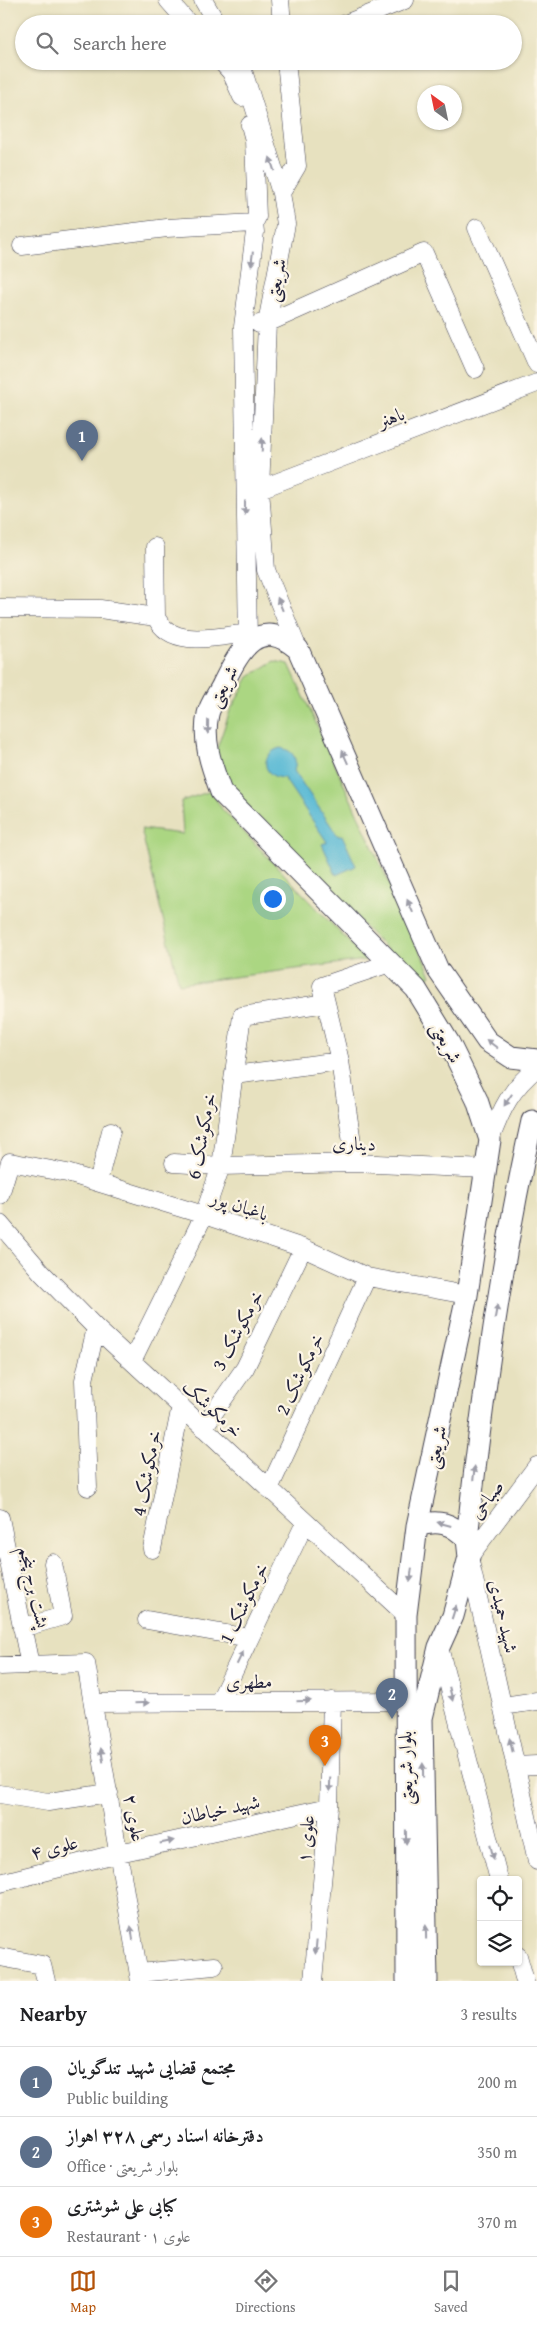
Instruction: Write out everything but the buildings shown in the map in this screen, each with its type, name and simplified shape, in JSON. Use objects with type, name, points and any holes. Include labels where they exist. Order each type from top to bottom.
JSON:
[{"type":"main road","points":[[248,638],[275,636],[288,640],[298,649]]},
{"type":"main road","name":"شریعتی","points":[[248,638],[208,714],[207,755],[222,792],[416,989],[449,1043],[477,1100],[490,1140],[467,1295],[417,1526]]},
{"type":"main road","name":"شریعتی","points":[[298,649],[438,970],[487,1041],[511,1056],[537,1060]]},
{"type":"main road","points":[[468,1548],[486,1372],[520,1176],[535,1122]]},
{"type":"main road","points":[[417,1526],[431,1522],[445,1523],[457,1529],[468,1548]]},
{"type":"main road","name":"بلوار شریعتی","points":[[407,1981],[404,1700],[406,1622],[417,1526]]},
{"type":"main road","name":"بلوار شریعتی","points":[[427,1981],[422,1718],[439,1647],[453,1616],[468,1548]]},
{"type":"main road","points":[[406,1622],[424,1643],[439,1647]]},
{"type":"street","points":[[168,0],[181,15]]},
{"type":"street","points":[[203,0],[212,15]]},
{"type":"street","points":[[280,0],[281,15]]},
{"type":"street","points":[[368,15],[405,0]]},
{"type":"street","name":"شریعتی","points":[[229,70],[245,102],[281,193],[286,229],[282,239],[267,323],[260,489],[266,570],[298,649]]},
{"type":"street","name":"شریعتی","points":[[242,70],[259,139],[255,224],[243,327],[248,638]]},
{"type":"street","points":[[281,193],[297,166],[287,70]]},
{"type":"street","points":[[22,246],[167,228],[255,224],[267,212],[273,212],[283,218]]},
{"type":"street","points":[[255,224],[265,242],[274,242],[282,239]]},
{"type":"street","points":[[477,228],[537,364]]},
{"type":"street","points":[[243,327],[267,323],[424,253],[475,369]]},
{"type":"street","name":"باهنر","points":[[260,489],[537,384]]},
{"type":"street","points":[[155,547],[156,617],[160,627],[168,633],[202,639],[248,638]]},
{"type":"street","points":[[0,608],[100,609],[156,617]]},
{"type":"street","points":[[355,1163],[340,1061],[322,986],[390,963]]},
{"type":"street","name":"خرمکوشک 6","points":[[132,1361],[204,1215],[222,1166],[242,1016],[326,1003]]},
{"type":"street","points":[[234,1075],[340,1061]]},
{"type":"street","points":[[490,1140],[502,1109],[521,1080],[537,1068]]},
{"type":"street","points":[[98,1182],[111,1132]]},
{"type":"street","points":[[520,1176],[531,1158],[537,1157]]},
{"type":"street","name":"باغبان پور","points":[[0,1195],[10,1162],[67,1173],[204,1215],[302,1248],[367,1277],[467,1295]]},
{"type":"street","name":"دیناری","points":[[174,1163],[222,1166],[355,1163],[486,1169]]},
{"type":"street","name":"خرمکوشک","points":[[0,1224],[42,1273],[96,1328],[305,1523],[406,1622]]},
{"type":"street","name":"خرمکوشک 3","points":[[203,1428],[245,1368],[302,1248]]},
{"type":"street","name":"خرمکوشک 2","points":[[269,1489],[367,1277]]},
{"type":"street","points":[[88,1486],[84,1380],[96,1328]]},
{"type":"street","name":"خرمکوشک 4","points":[[152,1549],[181,1406]]},
{"type":"street","name":"صباحی","points":[[468,1548],[537,1466]]},
{"type":"street","name":"پشت برج پنجم","points":[[0,1518],[30,1665]]},
{"type":"street","name":"خرمکوشک 1","points":[[219,1702],[305,1523]]},
{"type":"street","name":"شهید حمیدی","points":[[468,1548],[515,1766],[533,1823],[537,1861]]},
{"type":"street","points":[[22,1628],[63,1616],[54,1563]]},
{"type":"street","points":[[147,1620],[249,1638]]},
{"type":"street","points":[[439,1647],[498,1876]]},
{"type":"street","name":"علوی ۲","points":[[30,1665],[86,1663],[140,1977]]},
{"type":"street","points":[[0,1666],[30,1665]]},
{"type":"street","name":"مطهری","points":[[93,1703],[404,1700]]},
{"type":"street","name":"علوی ۱","points":[[313,1981],[329,1807],[332,1701]]},
{"type":"street","points":[[502,1706],[537,1701]]},
{"type":"street","points":[[515,1766],[537,1765]]},
{"type":"street","points":[[0,1794],[48,1802],[109,1793]]},
{"type":"street","name":"شهید خیاطان","points":[[119,1853],[329,1807]]},
{"type":"street","name":"علوی ۴","points":[[0,1883],[119,1853]]},
{"type":"street","points":[[0,1958],[42,1965],[46,1981]]},
{"type":"street","points":[[140,1977],[214,1966]]},
{"type":"street","points":[[521,1966],[525,1981]]},
{"type":"green space","points":[[274,661],[289,664],[431,975],[421,984],[229,790],[215,754],[230,711],[249,677]]},
{"type":"green space","points":[[211,791],[222,809],[366,960],[179,984],[141,829],[183,834],[181,801]]},
{"type":"water","points":[[280,748],[293,755],[295,759],[294,771],[338,836],[342,835],[356,866],[336,875],[322,844],[327,842],[284,778],[271,774],[268,770],[266,760],[273,751]]},
{"type":"place","name":"مجتمع قضایی شهید تندگویان","points":[[82,461]]},
{"type":"place","name":"دفترخانه اسناد رسمی ۳۲۸ اهواز","points":[[392,1719]]},
{"type":"place","name":"کبابی علی شوشتری","points":[[325,1766]]}]
